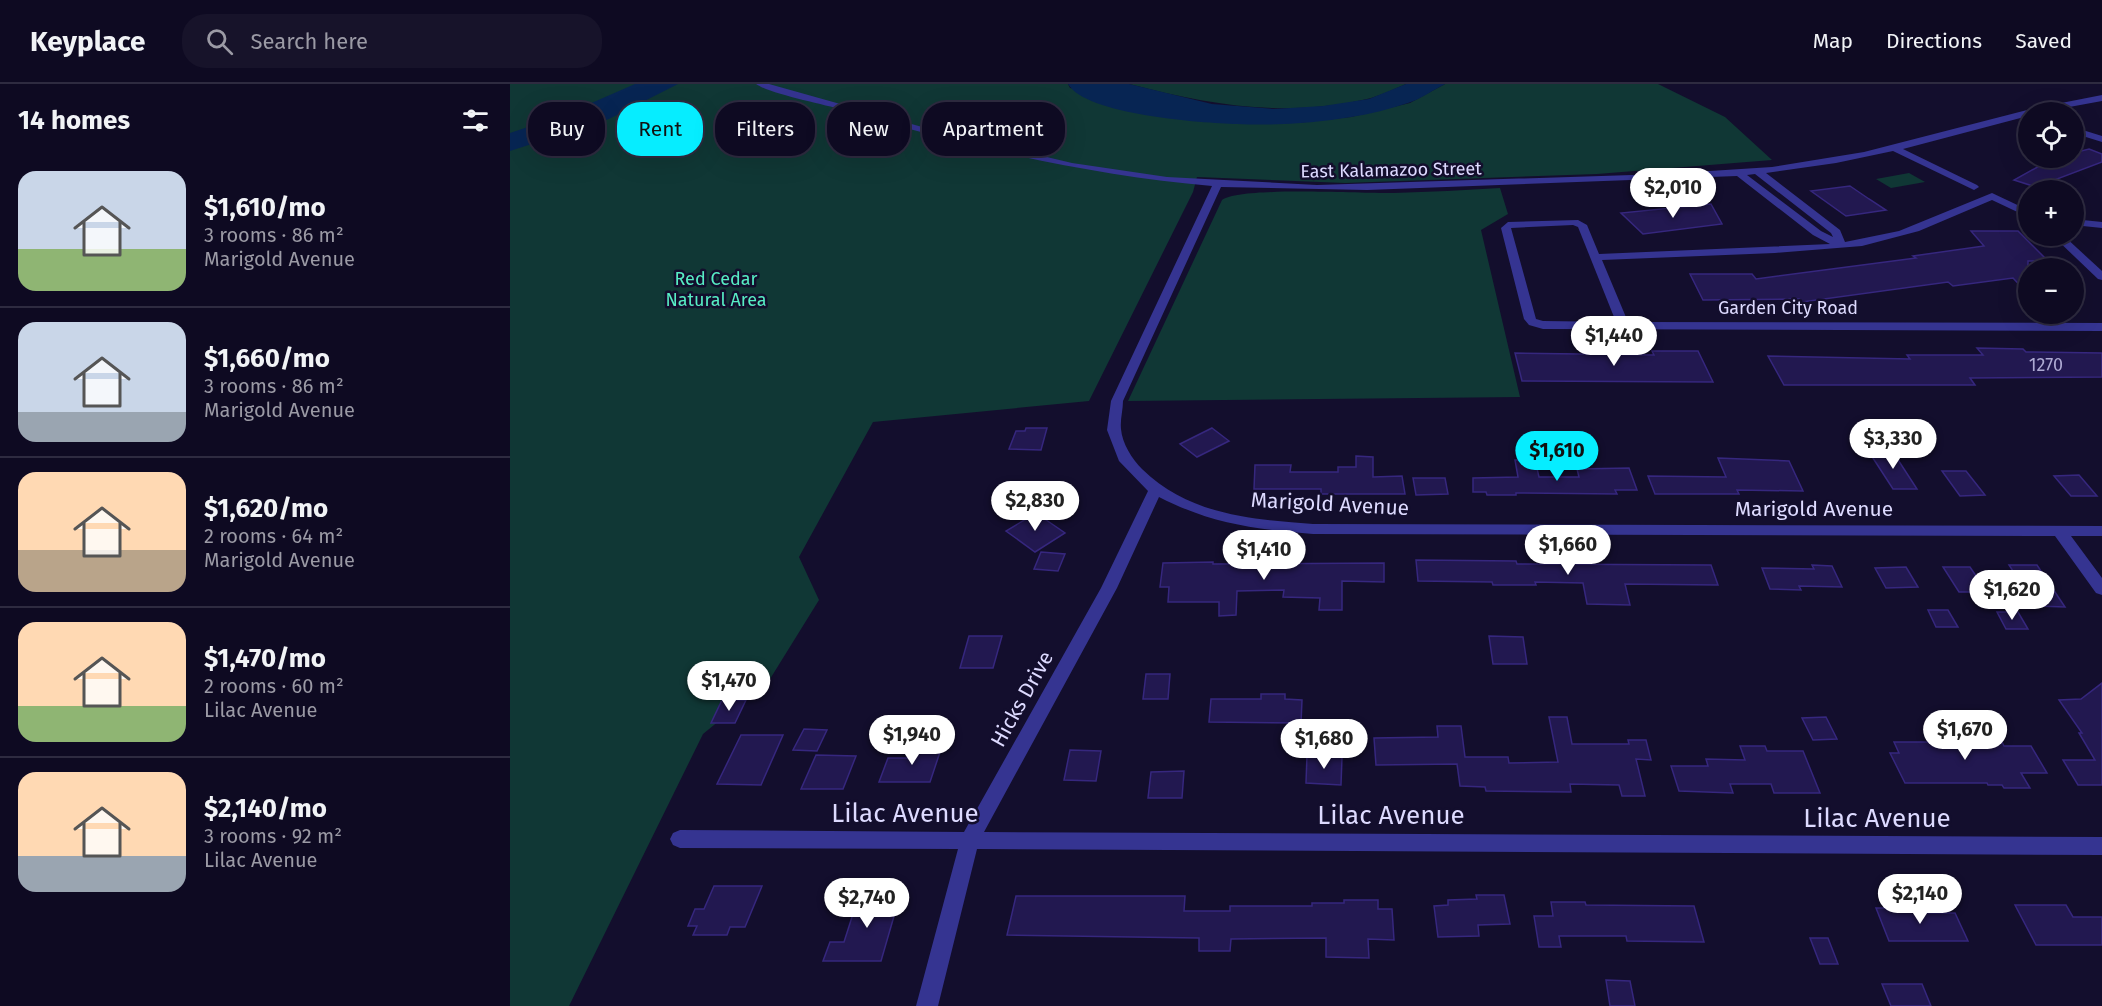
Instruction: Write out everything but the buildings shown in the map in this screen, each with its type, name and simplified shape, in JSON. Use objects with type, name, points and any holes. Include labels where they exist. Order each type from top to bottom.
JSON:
[{"type":"street","name":"East Kalamazoo Street","points":[[760,84],[1043,160],[1117,173],[1288,189],[1363,189],[1739,173],[1896,149],[2018,117]]},
{"type":"street","name":"East Kalamazoo Street","points":[[2084,102],[2102,98]]},
{"type":"street","points":[[2084,132],[2102,140]]},
{"type":"street","points":[[1896,149],[1974,187]]},
{"type":"street","points":[[1757,171],[1836,232],[1840,245]]},
{"type":"street","points":[[1739,173],[1817,233],[1840,245]]},
{"type":"street","name":"Marigold Avenue","points":[[1217,184],[1118,400],[1114,430],[1126,461],[1155,490],[1196,510],[1253,524],[1313,529],[2102,531]]},
{"type":"street","points":[[1623,325],[1596,257],[1642,257],[1840,245],[1888,238],[1935,221],[1992,196],[2018,209]]},
{"type":"street","name":"Garden City Road","points":[[1596,257],[1580,224],[1514,223],[1506,228],[1533,323],[2102,327]]},
{"type":"street","points":[[2084,223],[2102,225]]},
{"type":"street","points":[[2069,246],[2102,277]]},
{"type":"street","name":"Hicks Drive","points":[[927,1006],[969,840],[1109,588],[1155,490]]},
{"type":"street","points":[[2059,530],[2102,589]]},
{"type":"street","name":"Lilac Avenue","points":[[680,839],[2102,846]]},
{"type":"green space","name":"Red Cedar Natural Area","points":[[510,84],[1068,84],[1070,88],[1297,123],[1351,117],[1410,103],[1445,84],[1658,84],[1725,117],[1772,160],[1597,174],[1345,183],[1197,177],[1193,192],[1089,401],[873,422],[799,557],[819,600],[770,679],[703,734],[569,1006],[510,1006]]},
{"type":"green space","points":[[1129,84],[1406,84],[1367,99],[1336,105],[1277,108],[1218,103]]},
{"type":"green space","points":[[1909,173],[1925,182],[1891,188],[1876,179]]},
{"type":"green space","points":[[1500,188],[1508,214],[1481,230],[1520,397],[1128,401],[1222,200],[1253,193],[1394,193]]},
{"type":"water","points":[[635,84],[678,84],[643,102],[617,102],[617,115],[605,120],[605,102],[594,102]]},
{"type":"water","points":[[1068,84],[1129,84],[1212,104],[1274,109],[1323,106],[1369,99],[1406,84],[1445,84],[1413,101],[1373,113],[1323,121],[1265,125],[1198,122],[1120,110],[1079,95]]},
{"type":"water","points":[[528,127],[528,145],[510,151],[510,133]]}]
